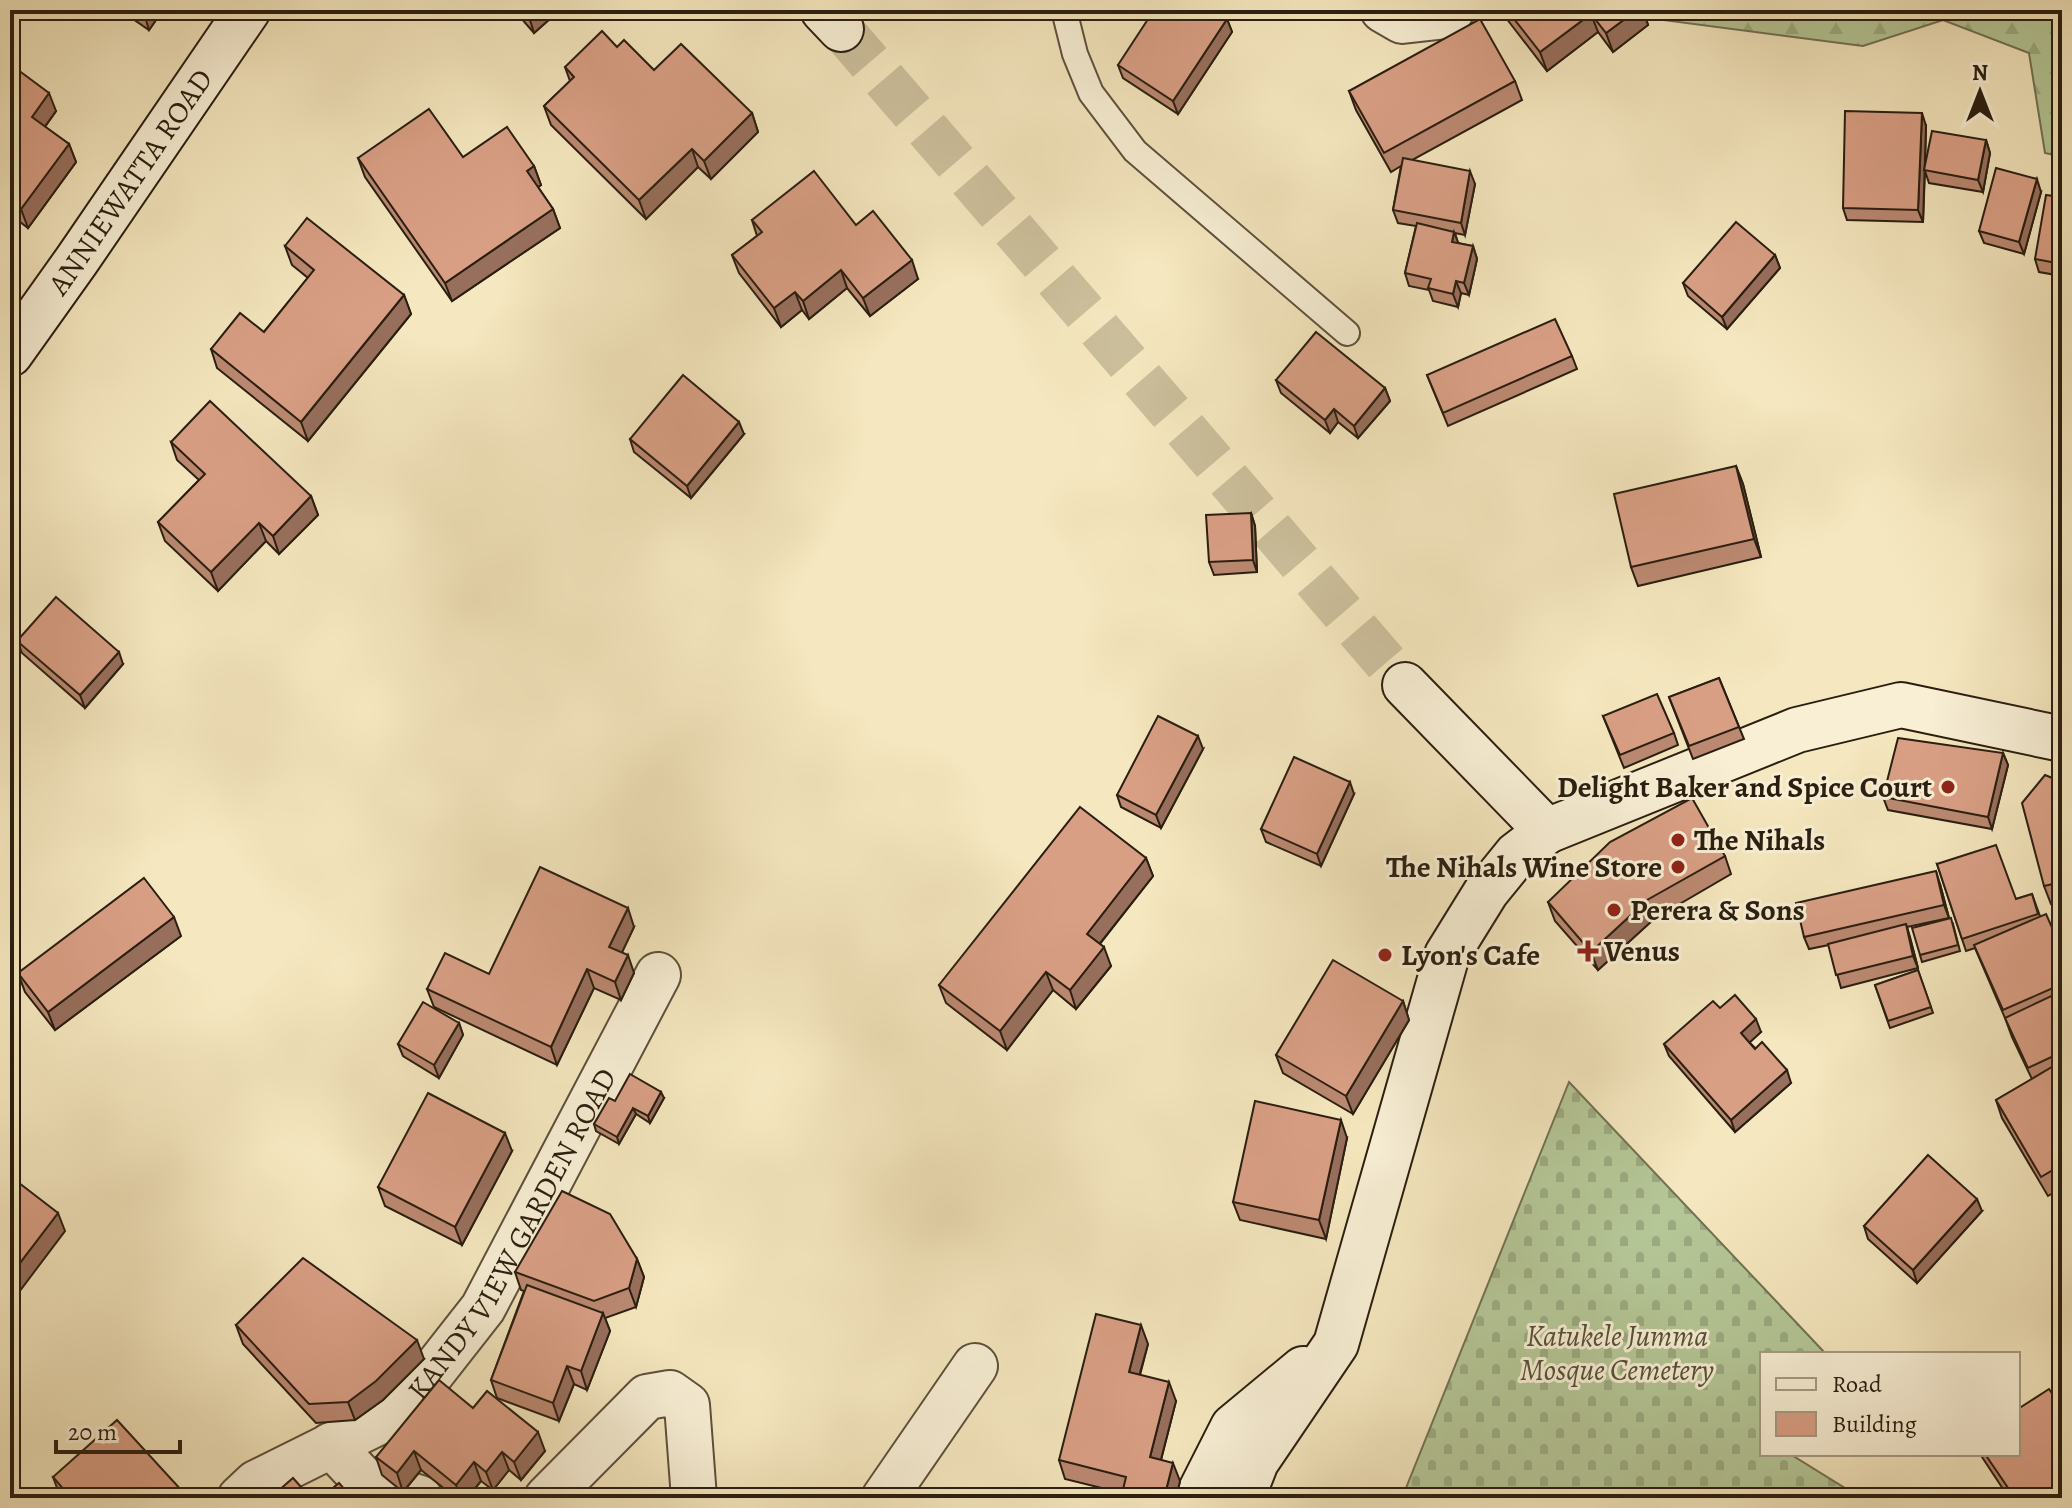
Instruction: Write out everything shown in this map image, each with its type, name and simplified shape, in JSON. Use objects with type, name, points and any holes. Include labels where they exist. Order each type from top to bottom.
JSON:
[{"type":"street","name":"ANNIEWATTA ROAD","points":[[10,354],[248,10]]},
{"type":"street","points":[[1383,10],[1402,21],[1447,16],[1452,10]]},
{"type":"street","points":[[1405,685],[1547,831]]},
{"type":"street","points":[[1249,1480],[1336,1344],[1447,955],[1486,892],[1516,855],[1547,831],[1797,730],[1901,705],[2062,739]]},
{"type":"street","name":"KANDY VIEW GARDEN ROAD","points":[[240,1498],[256,1483],[403,1410],[483,1308],[658,975]]},
{"type":"street","points":[[1197,1498],[1233,1427],[1271,1393],[1336,1344]]},
{"type":"street","points":[[884,1498],[975,1366]]},
{"type":"street","points":[[547,1498],[647,1397],[670,1393],[687,1405],[694,1498]]},
{"type":"street","points":[[331,1445],[365,1481],[420,1498]]},
{"type":"lane","points":[[1064,10],[1075,54],[1091,93],[1135,151],[1347,333]]},
{"type":"green space","points":[[1667,10],[2062,10],[2062,157],[2045,153],[2029,53],[1943,20],[1863,46],[1663,20]]},
{"type":"green space","name":"Katukele Jumma Mosque Cemetery","points":[[1569,1082],[1824,1352],[1760,1352],[1760,1456],[1793,1456],[1861,1498],[1425,1498],[1406,1488]]},
{"type":"building","points":[[134,10],[150,10],[145,17]]},
{"type":"building","points":[[521,10],[541,10],[530,20]]},
{"type":"building","points":[[1154,10],[1213,10],[1227,19],[1173,101],[1118,65]]},
{"type":"building","points":[[1507,10],[1637,10],[1606,33],[1591,14],[1540,52]]},
{"type":"building","points":[[1480,19],[1515,81],[1384,153],[1349,91]]},
{"type":"building","points":[[602,31],[617,47],[624,40],[654,70],[681,44],[752,113],[704,161],[692,149],[639,200],[544,106],[574,77],[565,67]]},
{"type":"building","points":[[10,64],[49,93],[32,117],[69,144],[21,209],[13,203],[10,208]]},
{"type":"building","points":[[429,109],[463,157],[507,127],[534,166],[527,171],[553,209],[445,283],[358,158]]},
{"type":"building","points":[[1845,111],[1922,113],[1918,210],[1843,208]]},
{"type":"building","points":[[1932,131],[1986,140],[1978,180],[1924,170]]},
{"type":"building","points":[[1403,158],[1470,171],[1461,223],[1393,210]]},
{"type":"building","points":[[1996,168],[2037,179],[2019,242],[1979,231]]},
{"type":"building","points":[[814,171],[856,225],[873,211],[912,260],[863,298],[841,270],[803,301],[795,292],[774,308],[732,255],[762,232],[752,220]]},
{"type":"building","points":[[2046,195],[2062,197],[2062,264],[2035,259]]},
{"type":"building","points":[[307,218],[404,295],[301,422],[211,349],[240,313],[264,332],[314,270],[285,246]]},
{"type":"building","points":[[1736,222],[1775,255],[1722,317],[1683,283]]},
{"type":"building","points":[[1417,223],[1454,232],[1452,242],[1473,246],[1464,283],[1456,281],[1453,294],[1428,288],[1431,279],[1405,273]]},
{"type":"building","points":[[1555,319],[1572,356],[1443,413],[1427,375]]},
{"type":"building","points":[[1316,332],[1385,388],[1354,426],[1334,409],[1325,420],[1276,380]]},
{"type":"building","points":[[683,375],[739,422],[687,486],[630,439]]},
{"type":"building","points":[[210,401],[311,496],[273,536],[259,523],[211,572],[158,522],[205,474],[171,442]]},
{"type":"building","points":[[1736,466],[1754,539],[1631,567],[1614,494]]},
{"type":"building","points":[[1251,513],[1253,560],[1209,562],[1206,515]]},
{"type":"building","points":[[56,597],[119,652],[80,695],[17,641]]},
{"type":"building","points":[[1719,678],[1739,727],[1689,746],[1669,697]]},
{"type":"building","points":[[1657,694],[1674,733],[1620,755],[1603,716]]},
{"type":"building","points":[[1158,716],[1198,736],[1156,815],[1117,795]]},
{"type":"building","name":"Delight Baker and Spice Court","points":[[1898,738],[2003,753],[1988,817],[1883,797]]},
{"type":"building","points":[[1294,757],[1350,782],[1317,854],[1261,829]]},
{"type":"building","points":[[2045,775],[2062,782],[2062,882],[2044,886],[2022,803]]},
{"type":"building","points":[[1692,798],[1725,856],[1647,900],[1591,952],[1548,902],[1610,842]]},
{"type":"building","points":[[1080,807],[1146,858],[1087,934],[1104,947],[1070,990],[1046,972],[1000,1031],[939,985]]},
{"type":"building","points":[[1996,845],[2016,899],[2032,894],[2038,914],[1962,939],[1937,864]]},
{"type":"building","points":[[540,867],[628,908],[609,947],[628,955],[615,982],[587,969],[551,1047],[427,989],[445,953],[489,974]]},
{"type":"building","points":[[1936,871],[1944,905],[1804,937],[1796,903]]},
{"type":"building","points":[[144,878],[174,917],[48,1012],[18,973]]},
{"type":"building","points":[[2046,914],[2062,950],[2062,984],[2003,1010],[1974,945]]},
{"type":"building","points":[[1951,918],[1958,945],[1920,955],[1912,928]]},
{"type":"building","points":[[1906,924],[1913,956],[1836,975],[1828,944]]},
{"type":"building","points":[[1333,960],[1403,1001],[1346,1096],[1276,1055]]},
{"type":"building","points":[[1918,970],[1931,1007],[1888,1021],[1875,985]]},
{"type":"building","points":[[2062,991],[2062,1052],[2028,1068],[2005,1018]]},
{"type":"building","points":[[1735,995],[1756,1019],[1741,1033],[1755,1049],[1762,1042],[1787,1070],[1731,1120],[1664,1044],[1713,1001],[1720,1008]]},
{"type":"building","points":[[423,1002],[459,1023],[434,1065],[398,1044]]},
{"type":"building","points":[[2062,1061],[2062,1186],[2053,1170],[2041,1177],[1996,1100]]},
{"type":"building","points":[[630,1074],[661,1092],[648,1116],[633,1108],[617,1137],[594,1124],[609,1098],[615,1101]]},
{"type":"building","points":[[428,1093],[505,1133],[455,1227],[378,1187]]},
{"type":"building","points":[[1255,1101],[1341,1120],[1319,1220],[1233,1202]]},
{"type":"building","points":[[1928,1155],[1977,1199],[1913,1270],[1864,1226]]},
{"type":"building","points":[[10,1176],[58,1213],[10,1276]]},
{"type":"building","points":[[562,1191],[610,1214],[637,1259],[629,1288],[594,1301],[515,1272]]},
{"type":"building","points":[[303,1258],[417,1340],[376,1381],[348,1402],[309,1404],[236,1325]]},
{"type":"building","points":[[527,1285],[603,1313],[581,1371],[567,1366],[553,1403],[491,1380]]},
{"type":"building","points":[[1096,1314],[1141,1325],[1129,1372],[1169,1382],[1150,1457],[1173,1463],[1164,1498],[1121,1498],[1126,1477],[1059,1460]]},
{"type":"building","points":[[439,1380],[473,1408],[487,1391],[538,1432],[514,1462],[502,1452],[486,1472],[474,1462],[456,1485],[414,1451],[397,1473],[376,1457]]},
{"type":"building","points":[[2049,1389],[2062,1408],[2062,1493],[2054,1498],[2015,1498],[1986,1456],[2020,1456],[2020,1408]]},
{"type":"building","points":[[117,1420],[183,1492],[176,1498],[71,1498],[53,1477]]},
{"type":"building","points":[[293,1478],[311,1498],[270,1498]]},
{"type":"building","points":[[339,1483],[352,1498],[321,1498]]},
{"type":"tunnel","points":[[841,29],[1405,685]]},
{"type":"place","name":"Delight Baker and Spice Court","points":[[1948,787]]},
{"type":"place","name":"The Nihals","points":[[1678,840]]},
{"type":"place","name":"The Nihals Wine Store","points":[[1678,867]]},
{"type":"place","name":"Perera & Sons","points":[[1614,910]]},
{"type":"place","name":"Venus","points":[[1588,951]]},
{"type":"place","name":"Lyon's Cafe","points":[[1385,955]]}]
